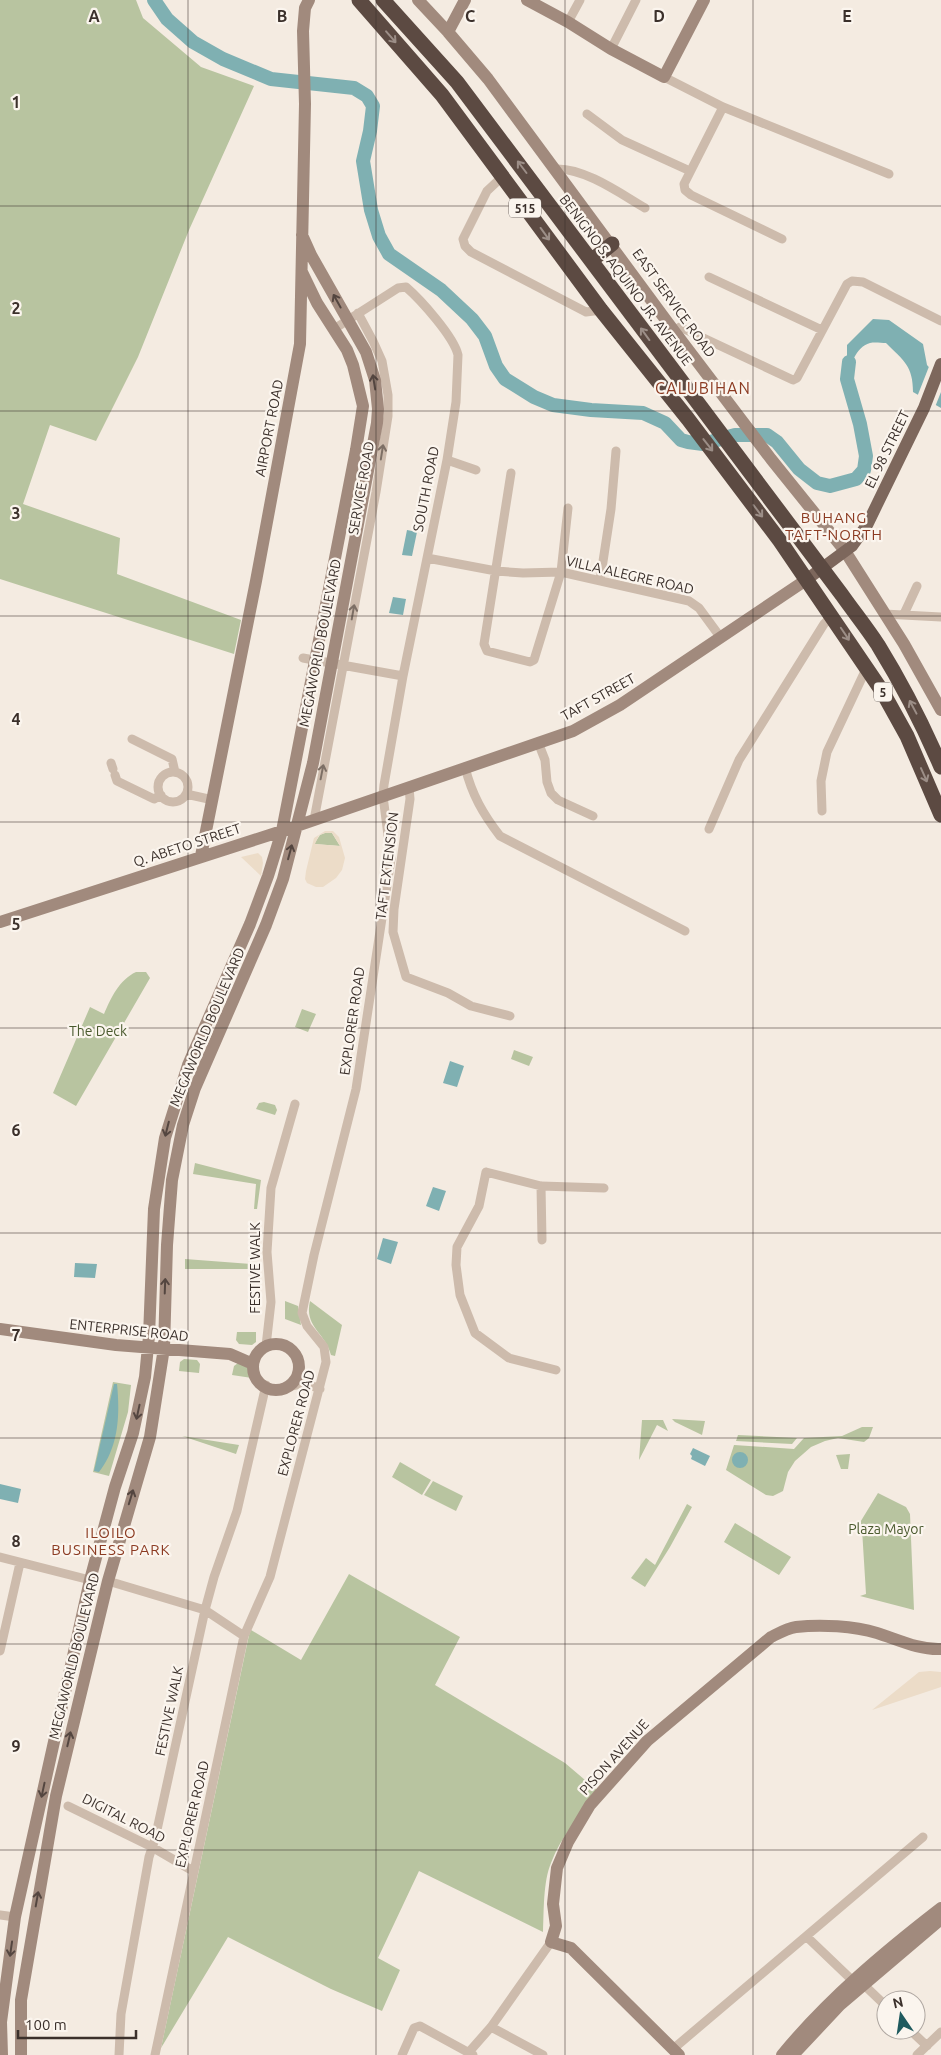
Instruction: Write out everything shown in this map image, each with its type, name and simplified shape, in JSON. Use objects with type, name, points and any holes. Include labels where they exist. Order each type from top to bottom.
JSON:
[{"type":"highway","name":"515","points":[[359,0],[442,94],[601,310],[729,472],[806,580]]},
{"type":"highway","name":"BENIGNO S. AQUINO JR. AVENUE","points":[[383,0],[457,82],[592,260],[665,361],[708,414],[877,644],[924,728],[941,767]]},
{"type":"highway","points":[[407,55],[421,44]]},
{"type":"highway","points":[[592,260],[612,244]]},
{"type":"highway","points":[[650,372],[665,361]]},
{"type":"highway","name":"5","points":[[806,580],[867,667],[907,736],[941,815]]},
{"type":"main road","name":"AIRPORT ROAD","points":[[201,856],[256,581],[300,344],[305,104],[303,32],[305,8],[309,0]]},
{"type":"main road","name":"EAST SERVICE ROAD","points":[[418,0],[488,79],[612,244],[674,331],[771,459],[845,551],[904,644],[941,710]]},
{"type":"main road","points":[[448,32],[465,0]]},
{"type":"main road","points":[[528,0],[568,22],[610,49],[664,77],[704,0]]},
{"type":"main road","name":"MEGAWORLD BOULEVARD","points":[[21,2055],[21,2000],[54,1805],[108,1581],[150,1437],[160,1379],[164,1348],[169,1204],[176,1153],[183,1125],[199,1078],[266,925],[283,879],[298,825],[324,700],[338,664],[341,618],[377,423],[378,409],[374,380],[353,316],[302,235]]},
{"type":"main road","name":"MEGAWORLD BOULEVARD","points":[[2,2055],[1,2022],[15,1917],[90,1580],[115,1487],[133,1433],[145,1377],[154,1209],[159,1166],[170,1118],[188,1065],[250,924],[269,874],[282,831],[309,697],[310,659],[324,617],[362,420],[362,396],[347,350],[317,303],[302,272]]},
{"type":"main road","points":[[353,365],[355,356],[358,353],[365,355],[368,359]]},
{"type":"main road","name":"EL 98 STREET","points":[[806,580],[852,546],[867,525],[924,408],[941,364]]},
{"type":"main road","name":"TAFT STREET","points":[[383,796],[573,731],[620,705],[806,580]]},
{"type":"main road","points":[[324,617],[326,623],[331,627],[341,618]]},
{"type":"main road","points":[[309,697],[318,690],[322,692],[324,700]]},
{"type":"main road","points":[[291,786],[292,791],[298,795],[306,789]]},
{"type":"main road","name":"Q. ABETO STREET","points":[[0,922],[282,831],[383,796]]},
{"type":"main road","points":[[269,874],[274,870],[279,870],[283,873],[283,879]]},
{"type":"main road","points":[[149,1308],[151,1313],[157,1317],[160,1316],[164,1307]]},
{"type":"main road","name":"ENTERPRISE ROAD","points":[[0,1329],[82,1340],[230,1354],[252,1364]]},
{"type":"main road","points":[[279,1344],[286,1346],[296,1355],[299,1369],[297,1376],[287,1387],[272,1390],[259,1383],[252,1370],[252,1364],[260,1349],[266,1346],[279,1344]]},
{"type":"main road","points":[[145,1377],[147,1373],[154,1371],[159,1375],[160,1379]]},
{"type":"main road","name":"PISON AVENUE","points":[[551,1942],[556,1926],[553,1898],[557,1868],[568,1842],[590,1805],[647,1740],[771,1637],[796,1627],[845,1627],[877,1633],[926,1650],[941,1650]]},
{"type":"main road","points":[[782,2055],[817,2016],[941,1908]]},
{"type":"main road","points":[[793,2055],[840,2005],[858,1982],[941,1919]]},
{"type":"main road","points":[[551,1942],[571,1948],[676,2052]]},
{"type":"street","points":[[568,22],[580,0]]},
{"type":"street","points":[[610,49],[636,0]]},
{"type":"street","points":[[664,77],[723,107],[889,174]]},
{"type":"street","points":[[723,107],[684,184],[685,190],[691,195],[782,240]]},
{"type":"street","points":[[586,114],[622,140],[690,171]]},
{"type":"street","points":[[556,169],[568,169],[605,185],[645,208]]},
{"type":"street","points":[[502,177],[487,191],[463,239],[465,246],[471,252],[586,312],[601,310]]},
{"type":"street","points":[[709,277],[822,330]]},
{"type":"street","points":[[674,331],[680,327],[793,380],[797,378],[847,284],[857,280],[941,321]]},
{"type":"street","name":"SOUTH ROAD","points":[[334,330],[353,316],[404,286],[408,288],[454,342],[458,355],[456,402],[447,460],[402,676],[383,796]]},
{"type":"street","name":"SERVICE ROAD","points":[[314,820],[338,664],[388,416],[388,395],[382,361],[373,341],[353,316]]},
{"type":"street","points":[[600,581],[611,509],[616,452]]},
{"type":"street","points":[[447,460],[476,470]]},
{"type":"street","points":[[511,473],[484,648],[487,651],[530,662],[535,656],[561,572],[568,508]]},
{"type":"street","name":"VILLA ALEGRE ROAD","points":[[427,558],[496,571],[523,573],[561,572],[694,604],[721,638]]},
{"type":"street","points":[[904,614],[916,586]]},
{"type":"street","points":[[884,614],[941,617]]},
{"type":"street","points":[[709,829],[739,760],[824,624],[832,616]]},
{"type":"street","points":[[310,659],[402,676]]},
{"type":"street","points":[[822,811],[821,780],[828,752],[867,667]]},
{"type":"street","points":[[132,739],[172,759],[175,772]]},
{"type":"street","points":[[538,742],[545,760],[551,793],[558,800],[593,816]]},
{"type":"street","points":[[466,767],[471,788],[483,814],[500,836],[685,931]]},
{"type":"street","points":[[113,769],[117,781],[154,799],[161,796]]},
{"type":"street","points":[[170,772],[184,776],[188,785],[186,794],[183,798],[174,802],[164,799],[158,786],[162,777],[170,772]]},
{"type":"street","name":"TAFT EXTENSION","points":[[409,787],[410,799],[394,908],[393,932],[406,977],[448,993],[471,1006],[510,1016]]},
{"type":"street","points":[[186,794],[213,800]]},
{"type":"street","name":"EXPLORER ROAD","points":[[155,2055],[244,1636],[270,1577],[326,1362],[324,1347],[307,1326],[302,1313],[314,1255],[356,1090],[391,859],[383,796]]},
{"type":"street","name":"FESTIVE WALK","points":[[266,1346],[271,1302],[267,1252],[271,1188],[295,1104]]},
{"type":"street","points":[[556,1370],[509,1358],[475,1333],[460,1295],[456,1265],[457,1247],[479,1206],[486,1172],[541,1186],[604,1188]]},
{"type":"street","points":[[541,1186],[542,1240]]},
{"type":"street","name":"FESTIVE WALK","points":[[119,2055],[121,2014],[152,1847],[205,1610],[214,1577],[237,1511],[266,1385],[259,1383]]},
{"type":"street","points":[[287,1387],[305,1384],[320,1389]]},
{"type":"street","points":[[0,1557],[90,1580]]},
{"type":"street","points":[[0,1651],[2,1634],[20,1562]]},
{"type":"street","points":[[108,1581],[205,1610],[244,1636]]},
{"type":"street","name":"DIGITAL ROAD","points":[[68,1806],[152,1847],[193,1871]]},
{"type":"street","points":[[676,2052],[923,1837]]},
{"type":"street","points":[[0,1916],[15,1917]]},
{"type":"street","points":[[807,1937],[876,1997]]},
{"type":"street","points":[[402,2055],[414,2028],[420,2026],[471,2054],[551,1942]]},
{"type":"street","points":[[491,2027],[543,2055]]},
{"type":"street","points":[[917,2055],[941,2032]]},
{"type":"street","points":[[921,2040],[927,2046]]},
{"type":"green space","points":[[0,0],[136,0],[143,18],[201,67],[254,86],[189,230],[138,357],[96,441],[50,425],[23,504],[120,538],[117,574],[241,620],[234,654],[0,579]]},
{"type":"green space","points":[[332,833],[340,846],[314,844],[320,835]]},
{"type":"green space","name":"The Deck","points":[[136,972],[146,972],[150,978],[76,1106],[53,1093],[90,1007],[104,1014],[120,985]]},
{"type":"green space","points":[[302,1009],[316,1014],[308,1032],[295,1027]]},
{"type":"green space","points":[[514,1050],[533,1057],[529,1066],[511,1059]]},
{"type":"green space","points":[[264,1102],[275,1105],[277,1110],[275,1115],[256,1109],[259,1103]]},
{"type":"green space","points":[[195,1163],[261,1180],[257,1209],[254,1209],[256,1184],[193,1174]]},
{"type":"green space","points":[[185,1259],[251,1264],[251,1269],[185,1269]]},
{"type":"green space","points":[[285,1301],[298,1306],[301,1325],[285,1319]]},
{"type":"green space","points":[[310,1301],[342,1325],[335,1356],[331,1355],[328,1347],[312,1323],[309,1310]]},
{"type":"green space","points":[[237,1332],[256,1332],[256,1342],[252,1345],[239,1344],[236,1340]]},
{"type":"green space","points":[[184,1359],[197,1360],[200,1364],[199,1373],[179,1371],[180,1362]]},
{"type":"green space","points":[[238,1363],[253,1369],[252,1378],[232,1375],[234,1366]]},
{"type":"green space","points":[[113,1382],[131,1385],[128,1412],[109,1476],[93,1472]]},
{"type":"green space","points":[[672,1419],[705,1421],[702,1435],[675,1422]]},
{"type":"green space","points":[[642,1420],[663,1420],[668,1431],[657,1425],[639,1460]]},
{"type":"green space","points":[[862,1427],[873,1427],[869,1438],[864,1442],[838,1438],[811,1447],[795,1461],[788,1472],[783,1491],[773,1496],[766,1495],[726,1470],[734,1445],[794,1449],[804,1438],[842,1436]]},
{"type":"green space","points":[[738,1435],[797,1438],[792,1444],[736,1441]]},
{"type":"green space","points":[[182,1436],[239,1445],[236,1454]]},
{"type":"green space","points":[[850,1454],[848,1469],[841,1469],[836,1455]]},
{"type":"green space","points":[[400,1462],[431,1480],[422,1495],[392,1477]]},
{"type":"green space","points":[[433,1481],[463,1496],[456,1511],[424,1495]]},
{"type":"green space","name":"Plaza Mayor","points":[[878,1493],[906,1507],[910,1514],[914,1610],[860,1596],[866,1594],[862,1529],[856,1529]]},
{"type":"green space","points":[[687,1504],[692,1507],[645,1587],[631,1578],[646,1558],[655,1565]]},
{"type":"green space","points":[[735,1523],[791,1557],[779,1575],[724,1542]]},
{"type":"green space","points":[[349,1574],[460,1637],[435,1685],[565,1763],[598,1791],[566,1834],[551,1863],[545,1888],[543,1932],[419,1871],[378,1958],[400,1970],[382,2011],[331,1989],[228,1937],[161,2048],[249,1635],[251,1630],[301,1660]]},
{"type":"shaded area","points":[[325,831],[333,831],[339,837],[345,858],[342,870],[336,878],[323,887],[316,887],[307,883],[305,879],[314,838]],"holes":[[[332,833],[340,846],[315,844],[319,835]]]},
{"type":"shaded area","points":[[258,853],[262,857],[263,863],[261,876],[241,857]]},
{"type":"shaded area","points":[[919,1672],[941,1672],[941,1687],[872,1710]]},
{"type":"water","points":[[873,319],[889,320],[923,344],[927,365],[941,381],[941,408],[913,392],[913,383],[906,364],[886,343],[870,343],[860,349],[854,358],[847,379],[847,345]]},
{"type":"water","points":[[407,530],[417,532],[412,556],[402,555]]},
{"type":"water","points":[[393,597],[406,599],[403,615],[389,613]]},
{"type":"water","points":[[450,1061],[464,1066],[457,1087],[443,1083]]},
{"type":"water","points":[[433,1187],[446,1191],[439,1211],[426,1206]]},
{"type":"water","points":[[383,1238],[398,1242],[391,1264],[377,1259]]},
{"type":"water","points":[[75,1263],[97,1264],[95,1278],[74,1277]]},
{"type":"water","points":[[114,1384],[117,1384],[117,1430],[106,1462],[99,1472],[94,1471]]},
{"type":"water","points":[[693,1448],[710,1456],[705,1466],[691,1459],[692,1456],[690,1454]]},
{"type":"water","points":[[737,1452],[743,1452],[748,1457],[746,1466],[737,1468],[732,1463],[732,1457]]},
{"type":"water","points":[[0,1484],[21,1489],[18,1503],[0,1499]]},
{"type":"pier","points":[[930,364],[941,378],[941,392],[935,407],[917,397]]},
{"type":"waterway","points":[[154,0],[167,19],[193,42],[223,59],[271,79],[354,88],[367,96],[373,106],[370,131],[363,161],[371,210],[379,236],[389,254],[441,290],[472,319],[485,336],[496,366],[505,379],[534,397],[553,405],[591,410],[643,413],[665,423],[681,440],[688,442],[703,444],[735,435],[767,435],[777,442],[799,469],[817,483],[830,486],[856,479],[864,470],[866,456],[860,424],[847,379],[849,362]]},
{"type":"district","name":"CALUBIHAN","points":[[703,388]]},
{"type":"district","name":"BUHANG TAFT-NORTH","points":[[834,526]]},
{"type":"district","name":"ILOILO BUSINESS PARK","points":[[111,1540]]}]
